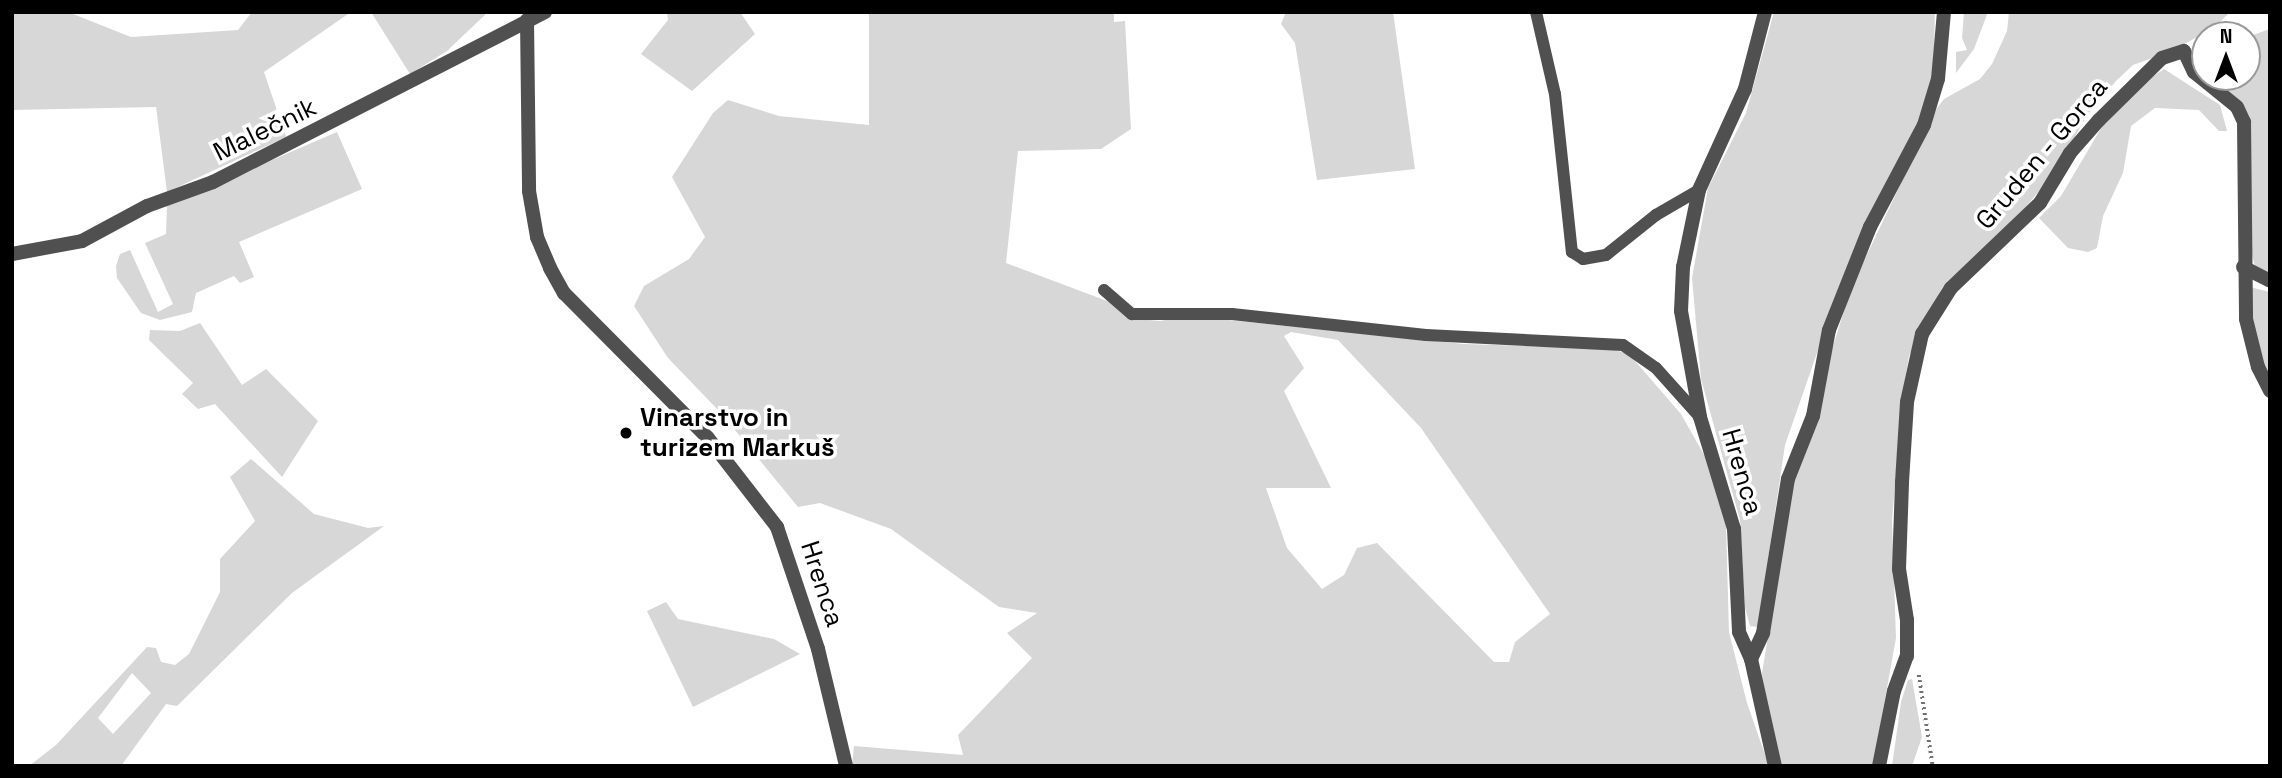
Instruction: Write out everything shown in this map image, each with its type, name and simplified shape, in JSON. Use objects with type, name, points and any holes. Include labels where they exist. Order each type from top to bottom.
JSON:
[{"type":"street","name":"Malečnik","points":[[12,254],[74,244],[147,206],[213,182],[380,100],[545,12]]},
{"type":"street","name":"Hrenca","points":[[1765,12],[1745,89],[1699,190],[1683,267],[1681,311],[1700,417],[1734,529],[1739,632],[1751,659],[1774,766]]},
{"type":"street","points":[[1751,659],[1763,633],[1788,479],[1813,416],[1829,330],[1870,227],[1923,125],[1938,79],[1944,12]]},
{"type":"street","name":"Hrenca","points":[[527,20],[529,191],[537,237],[550,268],[564,293],[708,439],[777,527],[818,649],[846,766]]},
{"type":"street","name":"Gruden - Gorca","points":[[1879,766],[1894,691],[1907,656],[1907,620],[1899,569],[1902,482],[1906,402],[1922,334],[1951,288],[2040,203],[2070,153],[2099,120],[2162,58],[2184,51],[2194,72],[2236,107],[2244,122],[2243,267]]},
{"type":"street","points":[[2243,267],[2270,281]]},
{"type":"street","points":[[2243,267],[2250,343],[2270,391]]},
{"type":"lane","points":[[1536,12],[1555,94],[1557,145],[1572,252],[1584,259],[1606,255],[1656,215],[1699,190]]},
{"type":"lane","points":[[1104,290],[1132,314],[1232,314],[1426,335],[1623,345],[1656,368],[1700,417]]},
{"type":"path","points":[[1907,656],[1918,670],[1933,766]]},
{"type":"shaded area","points":[[12,12],[68,12],[131,37],[238,30],[252,12],[351,12],[264,72],[286,137],[167,192],[156,107],[12,110]]},
{"type":"shaded area","points":[[371,12],[488,12],[447,51],[410,74]]},
{"type":"shaded area","points":[[667,12],[740,12],[755,34],[692,91],[641,54],[668,20]]},
{"type":"shaded area","points":[[869,12],[1114,12],[1114,22],[1125,21],[1131,129],[1101,149],[1018,151],[1006,263],[1115,304],[1128,318],[1160,321],[1189,316],[1464,344],[1611,349],[1629,354],[1681,414],[1707,460],[1726,526],[1729,632],[1747,703],[1769,766],[852,766],[854,746],[963,755],[958,735],[1032,658],[1007,633],[1037,613],[999,607],[891,529],[820,503],[798,507],[721,413],[668,358],[634,306],[644,286],[689,259],[705,237],[672,177],[713,113],[728,100],[779,116],[869,125]],"holes":[[[1291,332],[1338,340],[1421,428],[1550,614],[1515,642],[1509,662],[1494,662],[1377,543],[1357,548],[1344,575],[1322,589],[1287,548],[1266,488],[1331,488],[1284,391],[1304,368],[1284,336]]]},
{"type":"shaded area","points":[[1286,12],[1393,12],[1415,169],[1317,180],[1295,43],[1281,24]]},
{"type":"shaded area","points":[[1774,12],[1935,12],[1933,82],[1927,102],[1841,284],[1785,445],[1758,627],[1750,626],[1745,608],[1740,520],[1701,379],[1692,278],[1708,188],[1746,113]]},
{"type":"shaded area","points":[[1964,12],[1988,12],[1974,49],[1956,73],[1956,52],[1967,50],[1962,38]]},
{"type":"shaded area","points":[[2009,12],[2230,12],[2221,21],[2191,21],[2191,40],[2172,51],[2133,65],[2116,81],[2088,114],[2053,174],[2020,214],[1942,288],[1909,356],[1902,397],[1892,521],[1896,638],[1873,766],[1782,766],[1764,702],[1762,673],[1796,467],[1851,288],[1937,108],[1944,99],[1980,79],[1992,64],[2007,31]]},
{"type":"shaded area","points":[[2270,29],[2270,275],[2255,267],[2250,246],[2241,110],[2224,91],[2261,91],[2261,32]]},
{"type":"shaded area","points":[[2164,69],[2191,86],[2191,91],[2198,91],[2220,105],[2227,131],[2219,131],[2199,110],[2155,108],[2131,126],[2123,173],[2103,216],[2097,248],[2088,252],[2068,248],[2039,218],[2061,196],[2106,120],[2140,85]]},
{"type":"shaded area","points":[[337,132],[362,189],[239,242],[254,277],[240,283],[234,276],[196,293],[192,312],[160,320],[141,313],[117,278],[116,266],[120,254],[130,250],[158,312],[173,304],[145,243],[166,234],[167,205]]},
{"type":"shaded area","points":[[2250,287],[2270,292],[2270,389],[2248,330]]},
{"type":"shaded area","points":[[200,323],[242,385],[266,369],[318,421],[282,477],[215,404],[198,409],[182,394],[193,383],[149,340],[150,330],[180,331]]},
{"type":"shaded area","points":[[251,459],[314,514],[368,528],[384,526],[292,593],[177,706],[166,704],[121,766],[29,766],[56,745],[147,647],[156,648],[161,662],[175,665],[189,654],[220,592],[220,559],[255,521],[230,477]],"holes":[[[132,673],[151,693],[113,734],[98,718]]]},
{"type":"shaded area","points":[[666,602],[678,619],[774,639],[800,654],[693,707],[647,611]]},
{"type":"shaded area","points":[[1912,679],[1922,737],[1912,766],[1892,766],[1901,702],[1908,680]]},
{"type":"place","name":"Vinarstvo in turizem Markuš","points":[[626,433]]}]
